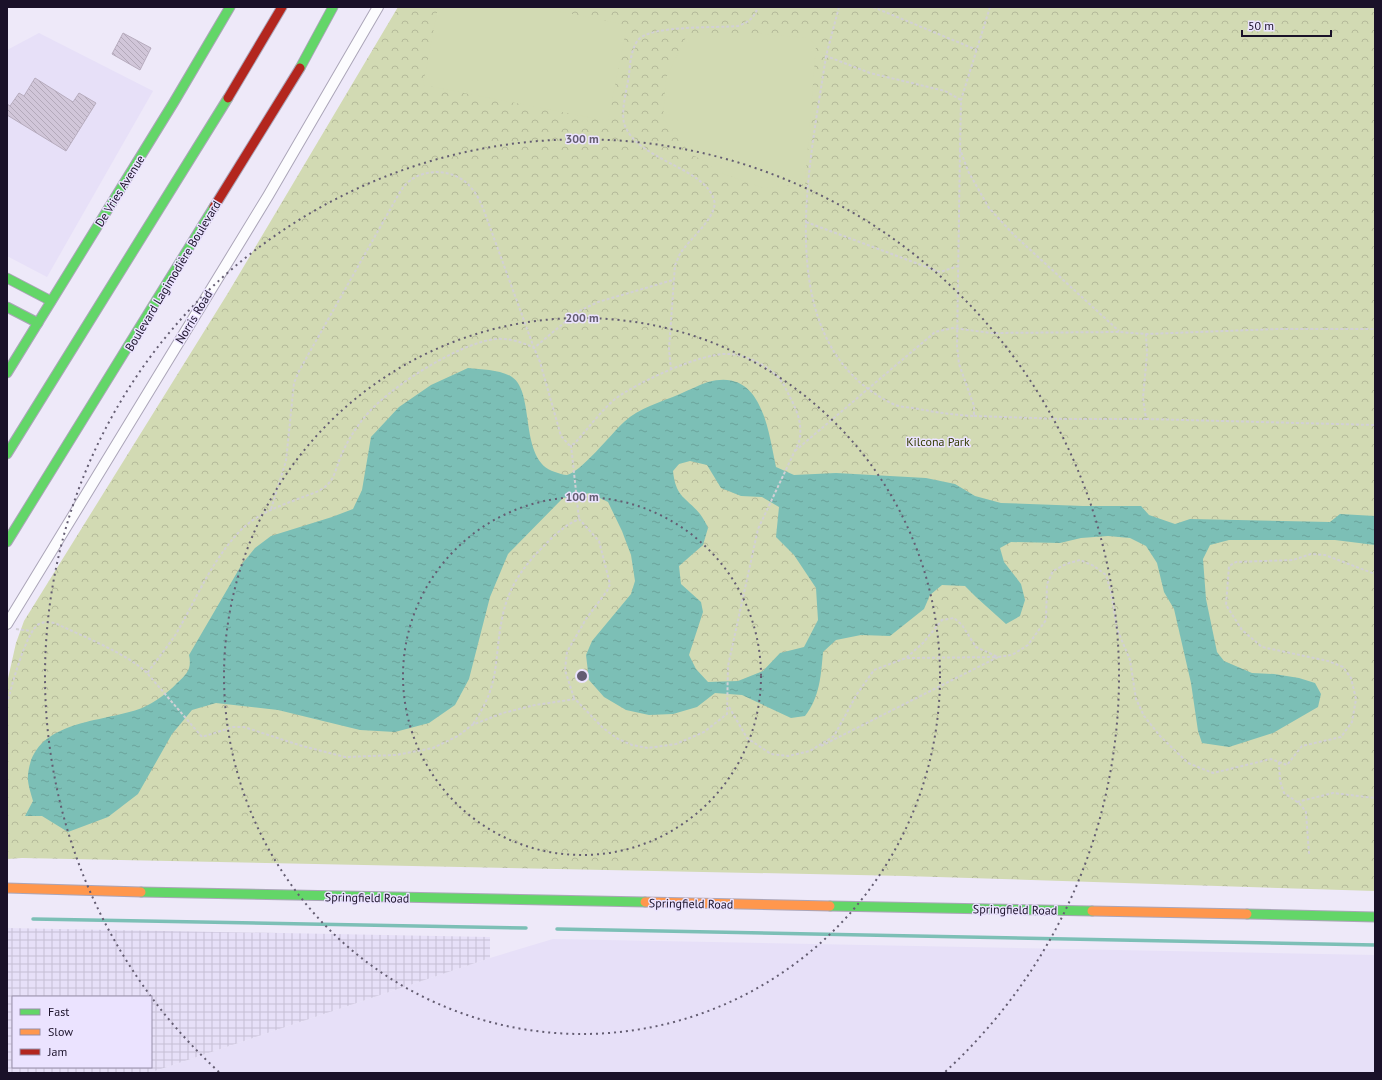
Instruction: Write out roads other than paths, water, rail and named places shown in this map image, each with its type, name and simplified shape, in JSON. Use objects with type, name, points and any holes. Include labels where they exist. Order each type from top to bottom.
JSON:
[{"type":"street","name":"De Vries Avenue","points":[[7,373],[174,102],[230,7]]},
{"type":"street","points":[[7,454],[225,103],[282,7]]},
{"type":"street","name":"Boulevard Lagimodière Boulevard","points":[[7,542],[290,84],[333,7]]},
{"type":"street","name":"Norris Road","points":[[10,626],[268,196],[378,7]]},
{"type":"street","points":[[7,278],[51,301]]},
{"type":"street","points":[[7,307],[38,323]]},
{"type":"street","name":"Springfield Road","points":[[7,888],[534,901],[1375,917]]},
{"type":"water","points":[[468,368],[496,371],[512,377],[519,385],[524,397],[531,441],[536,455],[544,465],[555,472],[564,475],[573,472],[580,467],[624,422],[636,413],[705,383],[726,380],[740,384],[751,393],[759,405],[765,420],[770,436],[776,467],[794,475],[836,473],[926,478],[955,484],[975,496],[1001,503],[1083,506],[1141,506],[1149,515],[1175,524],[1190,519],[1330,522],[1340,514],[1375,516],[1375,545],[1335,540],[1229,540],[1210,545],[1203,559],[1206,599],[1217,652],[1224,661],[1252,673],[1274,674],[1299,678],[1315,683],[1321,694],[1318,707],[1273,733],[1229,747],[1202,743],[1198,731],[1191,683],[1174,609],[1164,592],[1157,563],[1146,546],[1130,538],[1108,536],[1081,538],[1060,543],[1011,542],[1000,548],[1004,562],[1021,584],[1025,600],[1020,616],[1006,624],[965,586],[942,585],[930,595],[924,609],[890,636],[861,635],[836,640],[823,652],[819,686],[814,701],[805,716],[791,718],[742,695],[715,693],[697,707],[673,714],[649,715],[626,710],[604,697],[589,680],[586,655],[592,641],[631,594],[635,581],[631,555],[622,531],[608,502],[590,493],[563,498],[508,554],[490,597],[469,679],[455,705],[429,723],[395,732],[360,730],[278,710],[216,703],[192,710],[172,734],[138,794],[108,817],[68,832],[42,816],[25,816],[33,801],[28,775],[33,757],[42,743],[56,733],[72,726],[126,713],[147,706],[170,690],[184,677],[188,671],[190,664],[189,655],[242,564],[255,548],[271,536],[353,509],[362,490],[371,437],[399,407],[431,385]],"holes":[[[690,461],[707,465],[721,488],[741,496],[762,497],[779,507],[776,537],[794,555],[816,588],[818,620],[804,647],[780,653],[763,671],[738,681],[708,682],[696,669],[689,655],[703,612],[701,602],[681,584],[679,566],[703,545],[708,528],[700,514],[679,492],[676,487],[673,471],[679,464]]]},
{"type":"waterway","points":[[33,919],[526,928]]},
{"type":"waterway","points":[[557,929],[1375,945]]},
{"type":"park label","name":"Kilcona Park","points":[[938,442]]}]
